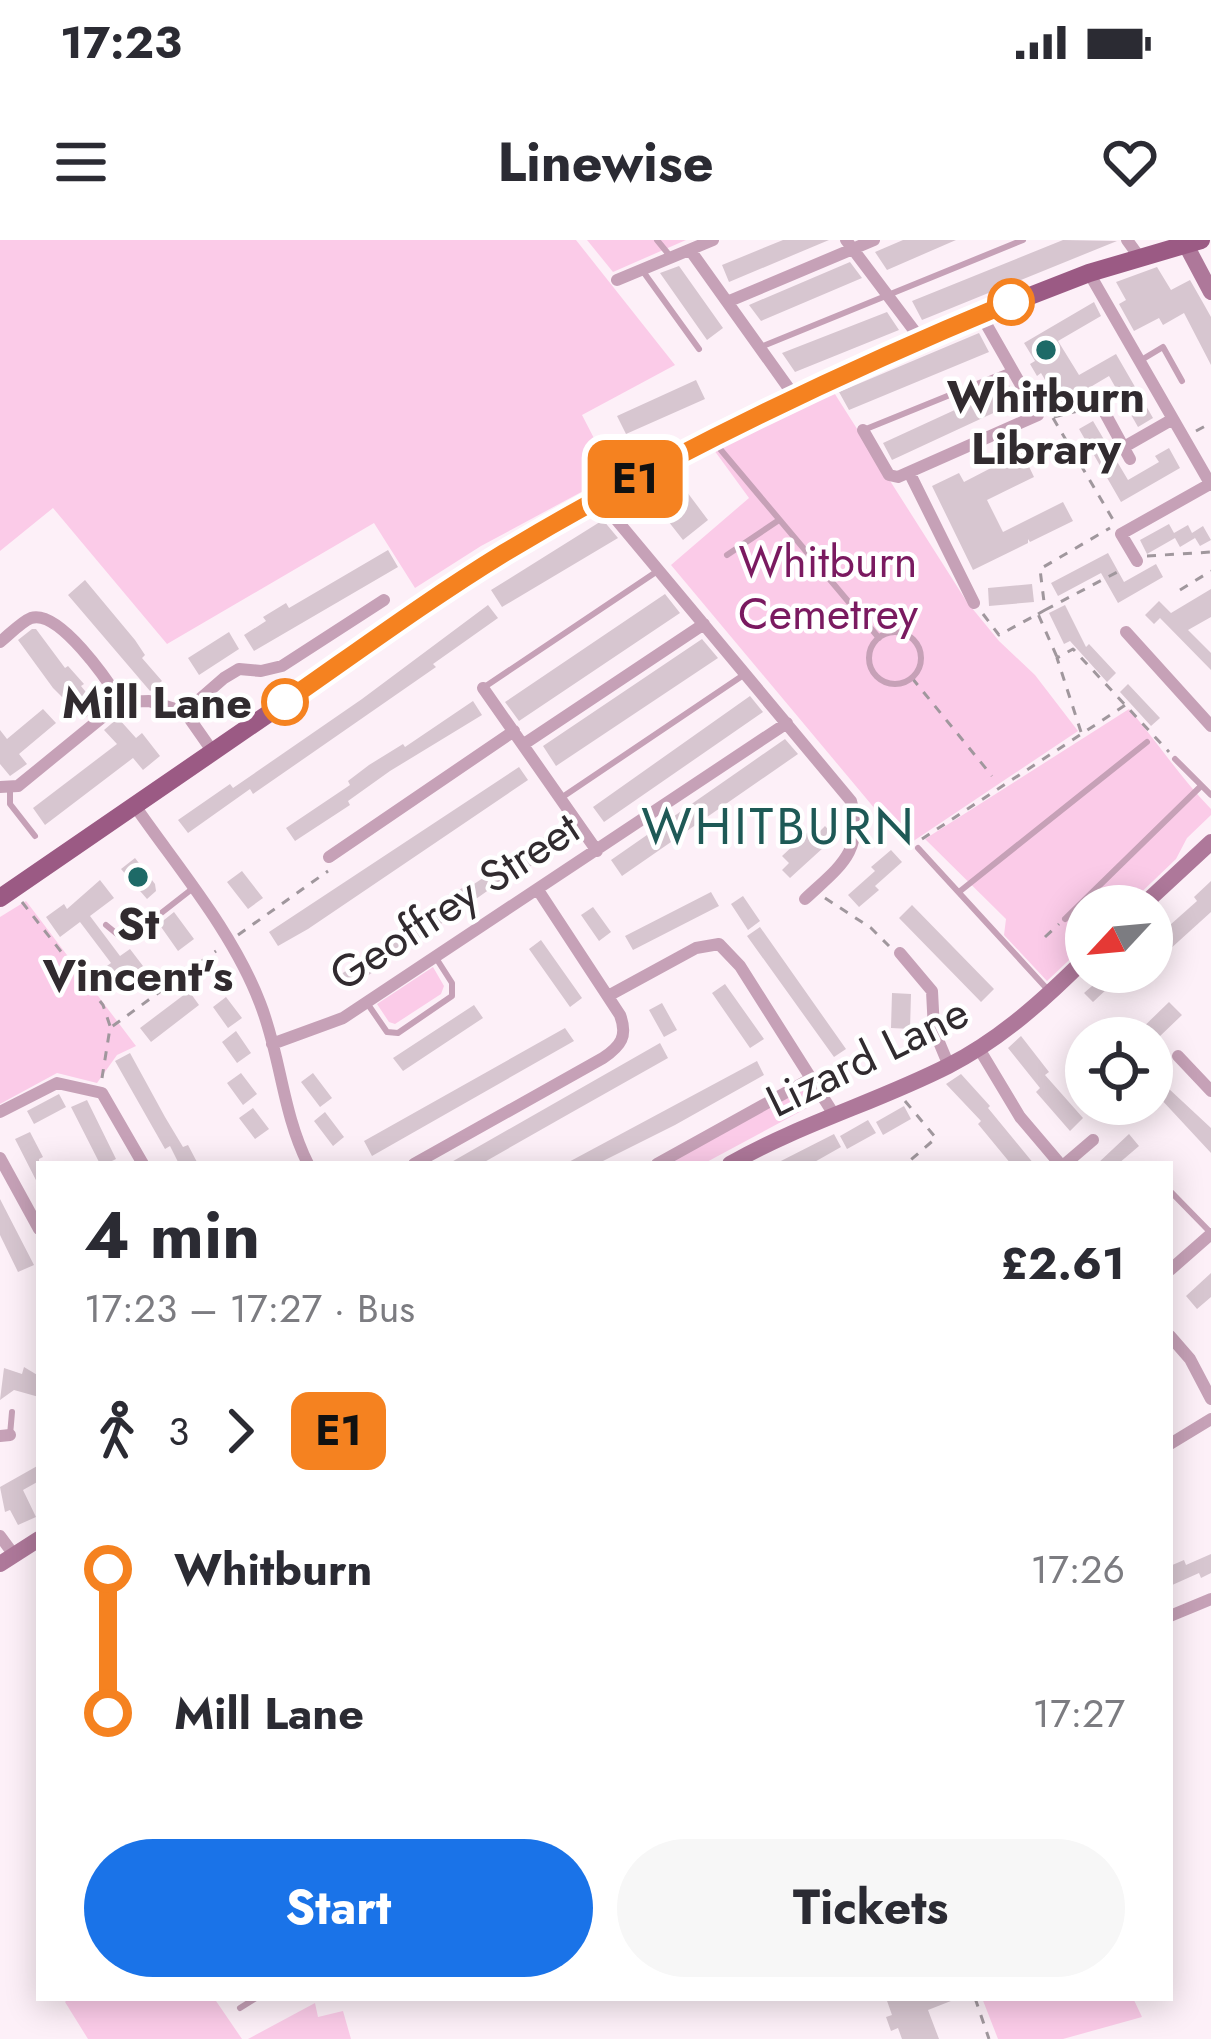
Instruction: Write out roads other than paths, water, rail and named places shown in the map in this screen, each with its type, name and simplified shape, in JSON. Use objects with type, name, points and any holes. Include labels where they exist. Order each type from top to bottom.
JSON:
[{"type":"main road","points":[[6,894],[499,556],[599,499],[795,398],[981,314],[1089,273],[1194,243]]},
{"type":"street","points":[[617,280],[713,240]]},
{"type":"street","points":[[728,302],[850,244],[874,240]]},
{"type":"street","points":[[1127,240],[1140,258]]},
{"type":"street","points":[[1194,243],[1211,292]]},
{"type":"street","points":[[850,244],[922,341]]},
{"type":"street","points":[[690,250],[795,398]]},
{"type":"street","points":[[1089,273],[1211,484],[1118,530],[1137,562]]},
{"type":"street","points":[[863,430],[889,475],[898,477],[1045,416],[981,314]]},
{"type":"street","points":[[1100,404],[1127,453],[1173,419]]},
{"type":"street","points":[[909,472],[974,603]]},
{"type":"street","points":[[599,499],[851,801],[857,821],[850,852],[810,895]]},
{"type":"street","points":[[185,712],[239,669],[282,667],[358,609],[385,600]]},
{"type":"street","points":[[0,642],[30,619],[45,617],[60,625],[121,703]]},
{"type":"street","points":[[524,744],[704,624]]},
{"type":"street","points":[[1126,632],[1211,726]]},
{"type":"street","points":[[483,688],[597,851]]},
{"type":"street","points":[[9,787],[121,703],[149,701],[185,712],[213,752]]},
{"type":"street","name":"Geoffrey Street","points":[[272,1044],[306,1034],[367,1003],[787,723]]},
{"type":"street","points":[[329,856],[514,730]]},
{"type":"street","points":[[135,806],[228,943],[260,1002],[286,1114],[307,1161]]},
{"type":"street","points":[[1165,885],[1211,842]]},
{"type":"street","points":[[419,1161],[616,1049],[625,1028],[538,890]]},
{"type":"street","points":[[608,996],[696,948],[719,944],[740,966],[833,1113]]},
{"type":"street","points":[[900,953],[932,991],[934,1030],[949,1066]]},
{"type":"street","name":"Lizard Lane","points":[[736,1161],[833,1113],[949,1066],[1065,979]]},
{"type":"street","points":[[978,1047],[1020,1117],[1060,1161]]},
{"type":"street","points":[[1178,1056],[1211,1091]]},
{"type":"street","points":[[661,1161],[812,1078]]},
{"type":"street","points":[[0,1112],[57,1083],[98,1091],[141,1161]]},
{"type":"street","points":[[1067,1161],[1094,1140]]},
{"type":"street","points":[[0,1158],[36,1223]]},
{"type":"street","points":[[1173,1267],[1211,1234]]},
{"type":"street","points":[[1173,1340],[1198,1371],[1211,1399]]},
{"type":"street","points":[[1173,1442],[1211,1419]]},
{"type":"street","points":[[0,1536],[7,1560],[36,1541]]},
{"type":"street","points":[[1173,1615],[1211,1599]]},
{"type":"lane","points":[[657,240],[671,258]]},
{"type":"lane","points":[[759,347],[1023,240]]},
{"type":"lane","points":[[642,270],[700,349]]},
{"type":"lane","points":[[1139,361],[1163,347],[1182,381]]},
{"type":"lane","points":[[863,430],[1012,370]]},
{"type":"lane","points":[[712,440],[879,638]]},
{"type":"lane","points":[[728,555],[779,520]]},
{"type":"lane","points":[[483,688],[659,570]]},
{"type":"lane","points":[[904,633],[917,644],[922,660],[912,678],[892,685],[877,677],[869,652],[879,638],[904,633]]},
{"type":"lane","points":[[561,798],[746,674]]},
{"type":"lane","points":[[958,892],[1147,742]]},
{"type":"lane","points":[[1175,760],[1211,795]]},
{"type":"lane","points":[[1100,885],[1201,785]]},
{"type":"lane","points":[[9,787],[10,804],[35,836]]},
{"type":"lane","points":[[918,848],[1051,993]]},
{"type":"lane","points":[[106,925],[117,934],[132,932],[192,889]]},
{"type":"lane","points":[[367,1003],[387,1032],[398,1034],[452,996],[452,983],[436,958]]},
{"type":"lane","points":[[1173,1194],[1211,1234]]},
{"type":"lane","points":[[5,1436],[12,1412]]},
{"type":"lane","points":[[240,2008],[251,2001]]},
{"type":"place","name":"Whitburn Library","points":[[1046,350]]},
{"type":"place","name":"Mill Lane","points":[[285,702]]},
{"type":"place","name":"St Vincent’s","points":[[138,877]]},
{"type":"district","name":"WHITBURN","points":[[779,826]]},
{"type":"park label","name":"Whitburn Cemetrey","points":[[828,587]]}]
